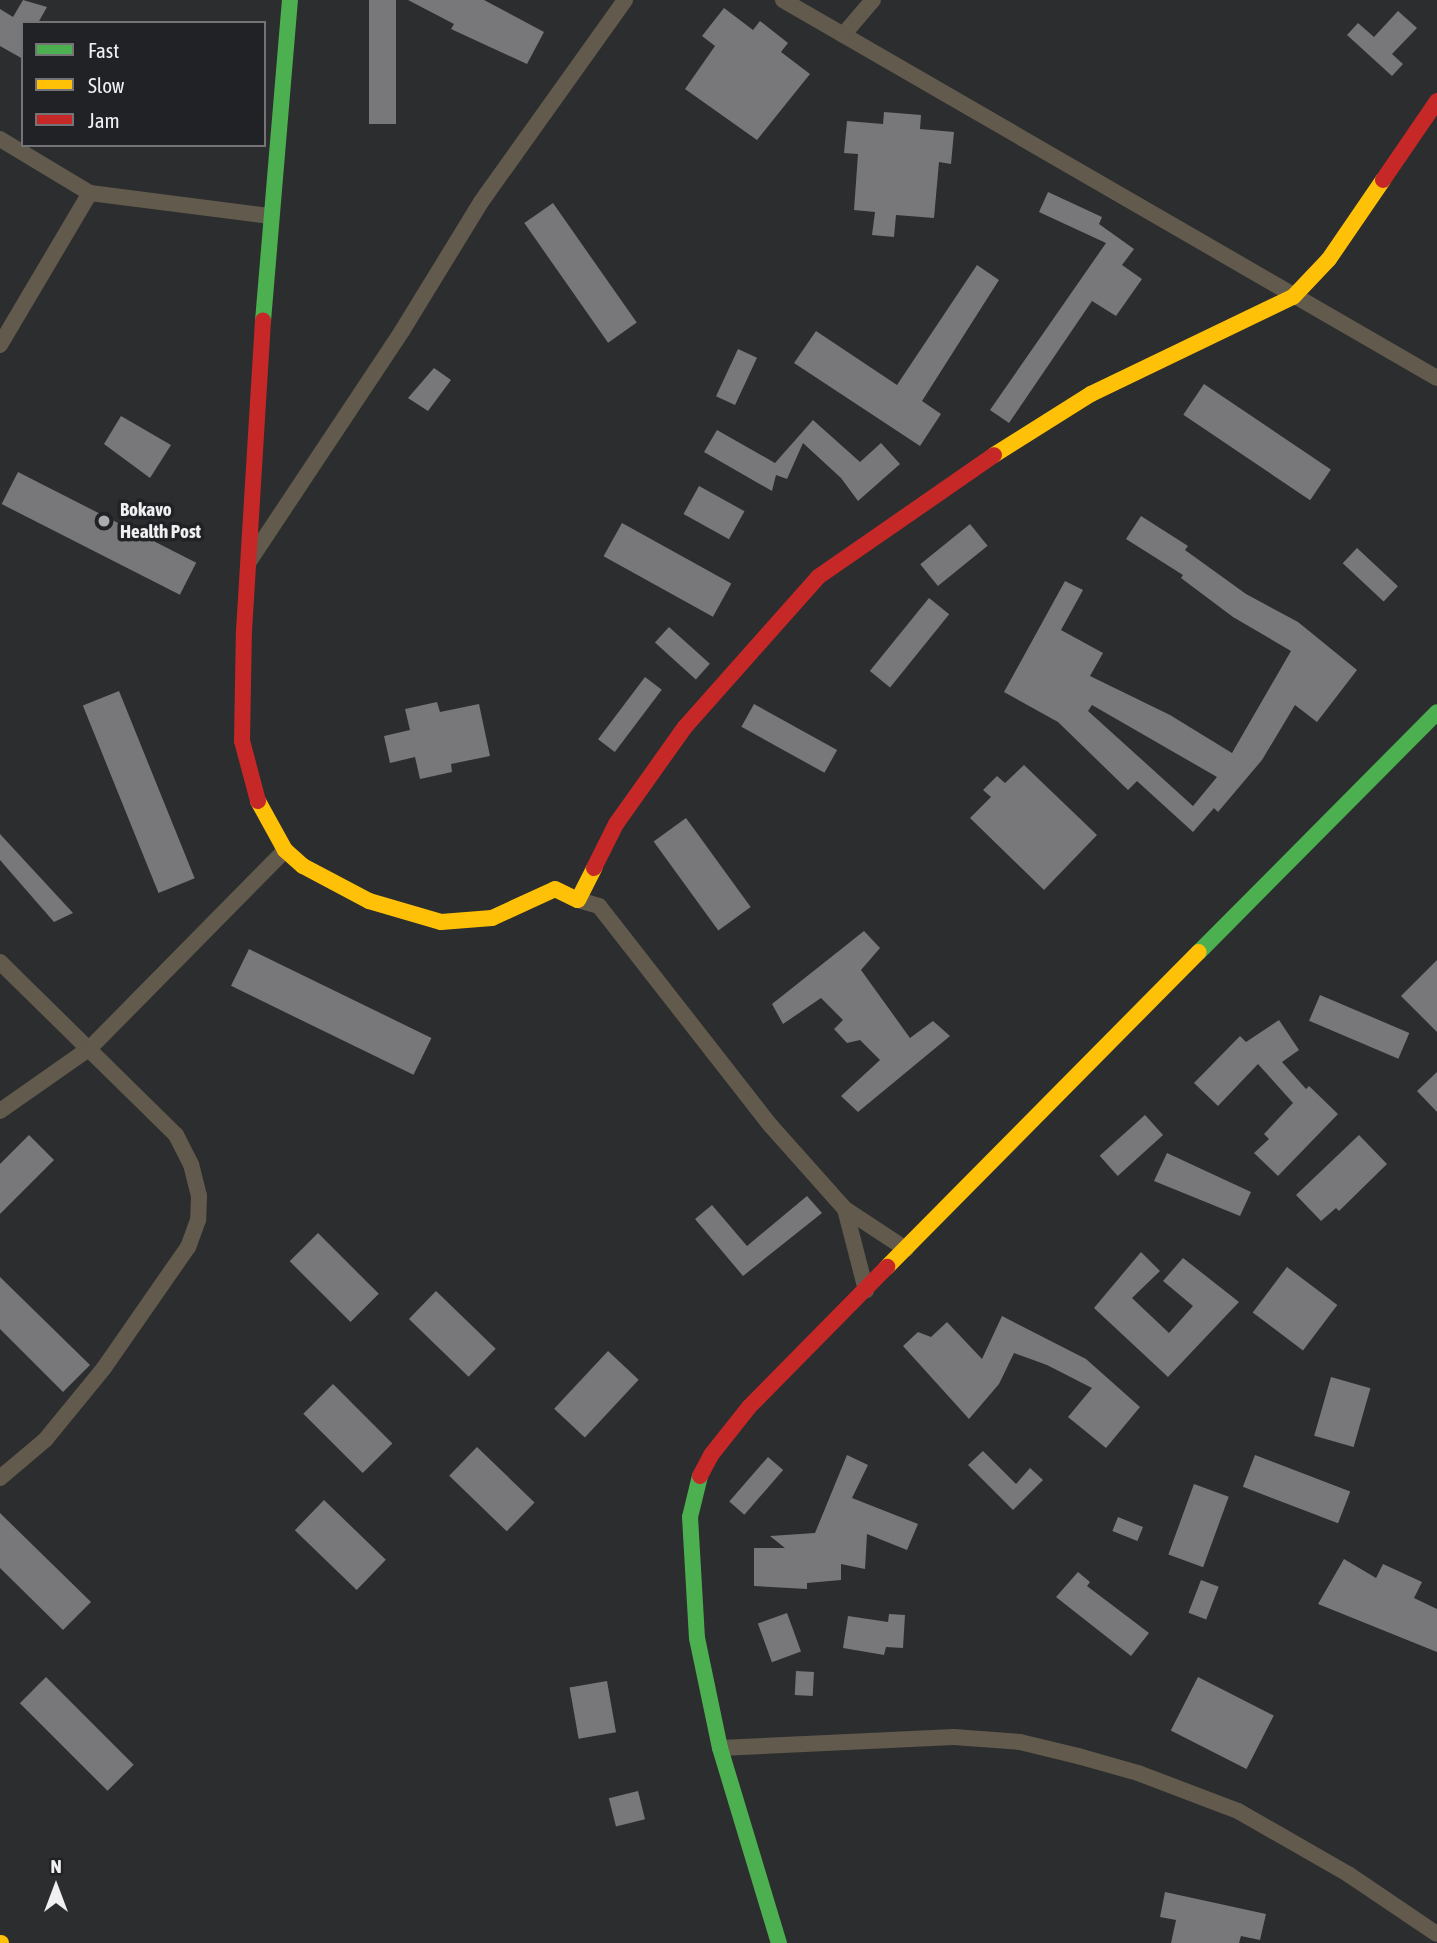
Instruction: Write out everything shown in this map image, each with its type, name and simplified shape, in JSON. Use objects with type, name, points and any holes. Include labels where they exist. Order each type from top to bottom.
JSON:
[{"type":"street","points":[[248,562],[402,331],[481,202],[625,0]]},
{"type":"street","points":[[783,0],[1437,378]]},
{"type":"street","points":[[843,35],[873,0]]},
{"type":"street","points":[[288,2],[270,216],[248,562],[242,741],[258,803],[285,850],[303,866],[369,901],[441,922],[492,918],[555,889],[599,906],[771,1126],[845,1209],[906,1249]]},
{"type":"street","points":[[578,900],[616,824],[685,727],[818,578],[934,493],[1091,394],[1293,297],[1329,259],[1437,101]]},
{"type":"street","points":[[0,139],[90,193],[270,216]]},
{"type":"street","points":[[0,345],[90,193]]},
{"type":"street","points":[[779,1943],[720,1748],[706,1691],[691,1584],[690,1517],[700,1477],[727,1432],[1437,712]]},
{"type":"street","points":[[1420,729],[1437,728]]},
{"type":"street","points":[[0,1111],[90,1048],[285,850]]},
{"type":"street","points":[[0,962],[176,1135],[191,1164],[199,1196],[198,1220],[188,1247],[104,1368],[45,1440],[0,1478]]},
{"type":"street","points":[[845,1209],[866,1290]]},
{"type":"street","points":[[720,1748],[954,1737],[1020,1742],[1078,1756],[1138,1773],[1238,1811],[1348,1874],[1437,1934]]},
{"type":"building","points":[[23,0],[47,7],[39,21],[21,21],[21,58],[0,46],[0,9],[13,17]]},
{"type":"building","points":[[369,0],[396,0],[396,124],[369,124]]},
{"type":"building","points":[[408,0],[484,0],[544,32],[527,64],[451,29],[454,24]]},
{"type":"building","points":[[724,8],[753,30],[760,21],[788,43],[781,52],[810,74],[757,140],[685,89],[715,46],[702,36]]},
{"type":"building","points":[[1398,11],[1417,28],[1392,54],[1403,64],[1392,76],[1347,35],[1358,23],[1374,37]]},
{"type":"building","points":[[884,112],[921,115],[920,129],[954,132],[951,164],[939,162],[934,218],[896,215],[894,237],[872,235],[875,212],[854,210],[858,154],[844,153],[847,121],[883,124]]},
{"type":"building","points":[[1048,192],[1102,217],[1099,224],[1134,249],[1122,265],[1142,279],[1116,316],[1092,301],[1009,423],[990,410],[1106,243],[1039,212]]},
{"type":"building","points":[[553,203],[637,323],[608,343],[524,223]]},
{"type":"building","points":[[977,265],[999,280],[922,401],[941,414],[920,446],[794,363],[816,331],[897,385]]},
{"type":"building","points":[[738,349],[757,358],[735,405],[716,396]]},
{"type":"building","points":[[434,368],[451,380],[428,411],[408,398]]},
{"type":"building","points":[[1204,384],[1331,470],[1310,500],[1183,415]]},
{"type":"building","points":[[121,416],[171,445],[150,478],[104,444]]},
{"type":"building","points":[[813,420],[860,462],[881,443],[900,464],[858,501],[841,478],[803,443],[787,479],[776,475],[772,491],[704,452],[717,430],[775,463]]},
{"type":"building","points":[[18,472],[196,563],[180,595],[2,504]]},
{"type":"building","points":[[699,486],[744,511],[729,539],[683,514]]},
{"type":"building","points":[[1141,516],[1188,546],[1185,550],[1246,594],[1298,622],[1357,670],[1317,722],[1295,705],[1262,760],[1218,812],[1214,808],[1193,832],[1137,781],[1128,790],[1058,722],[1004,692],[1065,581],[1083,590],[1061,630],[1103,653],[1090,676],[1170,715],[1232,753],[1291,651],[1233,617],[1181,578],[1183,575],[1126,539]],"holes":[[[1092,705],[1217,777],[1193,806],[1088,711]]]},
{"type":"building","points":[[622,523],[731,584],[713,617],[604,556]]},
{"type":"building","points":[[970,524],[988,546],[938,586],[920,564]]},
{"type":"building","points":[[1357,548],[1398,586],[1384,602],[1343,563]]},
{"type":"building","points":[[929,598],[949,614],[890,687],[870,671]]},
{"type":"building","points":[[669,627],[710,664],[696,679],[655,643]]},
{"type":"building","points":[[645,677],[662,690],[615,752],[598,739]]},
{"type":"building","points":[[119,691],[195,878],[159,893],[83,706]]},
{"type":"building","points":[[437,702],[440,712],[479,704],[490,756],[451,764],[452,772],[420,779],[415,757],[390,763],[384,736],[410,730],[405,709]]},
{"type":"building","points":[[754,704],[837,750],[824,773],[741,727]]},
{"type":"building","points":[[1024,765],[1097,835],[1044,890],[970,818],[991,797],[983,790],[997,776],[1005,783]]},
{"type":"building","points":[[686,818],[751,907],[718,931],[654,842]]},
{"type":"building","points":[[0,834],[73,913],[54,922],[0,860]]},
{"type":"building","points":[[864,931],[880,948],[861,970],[910,1038],[933,1021],[950,1036],[858,1112],[841,1096],[880,1060],[860,1040],[847,1043],[834,1029],[843,1020],[821,998],[783,1024],[772,1004]]},
{"type":"building","points":[[249,949],[431,1038],[413,1075],[231,986]]},
{"type":"building","points":[[1437,960],[1437,1032],[1401,996]]},
{"type":"building","points":[[1320,995],[1409,1033],[1398,1059],[1309,1021]]},
{"type":"building","points":[[1279,1020],[1299,1050],[1282,1062],[1306,1089],[1309,1086],[1338,1114],[1278,1176],[1254,1153],[1269,1139],[1264,1134],[1293,1103],[1258,1064],[1218,1106],[1194,1083],[1240,1036],[1246,1042]]},
{"type":"building","points":[[1437,1072],[1437,1112],[1417,1091]]},
{"type":"building","points":[[1145,1115],[1163,1135],[1118,1176],[1100,1156]]},
{"type":"building","points":[[29,1135],[54,1160],[0,1214],[0,1164]]},
{"type":"building","points":[[1359,1135],[1387,1164],[1339,1211],[1336,1208],[1321,1221],[1296,1195]]},
{"type":"building","points":[[1167,1153],[1251,1192],[1240,1216],[1154,1181]]},
{"type":"building","points":[[807,1196],[822,1213],[743,1276],[695,1219],[712,1205],[747,1246]]},
{"type":"building","points":[[318,1233],[379,1294],[351,1322],[290,1261]]},
{"type":"building","points":[[1141,1252],[1160,1271],[1132,1298],[1169,1333],[1193,1306],[1163,1281],[1183,1258],[1239,1302],[1168,1377],[1094,1308]]},
{"type":"building","points":[[1287,1267],[1337,1305],[1303,1350],[1253,1313]]},
{"type":"building","points":[[0,1277],[90,1365],[63,1392],[0,1329]]},
{"type":"building","points":[[436,1291],[496,1349],[469,1377],[409,1319]]},
{"type":"building","points":[[1002,1316],[1086,1359],[1140,1407],[1106,1448],[1068,1417],[1092,1388],[1047,1365],[1014,1353],[999,1384],[969,1419],[903,1346],[918,1332],[931,1337],[947,1322],[982,1359]]},
{"type":"building","points":[[608,1351],[639,1380],[585,1437],[554,1409]]},
{"type":"building","points":[[1331,1377],[1370,1388],[1354,1447],[1314,1436]]},
{"type":"building","points":[[333,1384],[392,1443],[363,1473],[303,1414]]},
{"type":"building","points":[[477,1447],[535,1503],[507,1531],[449,1476]]},
{"type":"building","points":[[983,1451],[1016,1484],[1030,1468],[1043,1480],[1013,1510],[968,1465]]},
{"type":"building","points":[[847,1455],[868,1465],[852,1498],[918,1524],[907,1550],[867,1534],[865,1569],[841,1564],[841,1580],[807,1583],[807,1589],[754,1586],[754,1548],[785,1548],[770,1536],[815,1533]]},
{"type":"building","points":[[1255,1455],[1350,1492],[1338,1523],[1243,1487]]},
{"type":"building","points":[[768,1457],[783,1470],[744,1515],[729,1502]]},
{"type":"building","points":[[1194,1484],[1229,1497],[1203,1567],[1168,1554]]},
{"type":"building","points":[[324,1500],[386,1560],[357,1590],[295,1530]]},
{"type":"building","points":[[0,1513],[91,1602],[63,1630],[0,1568]]},
{"type":"building","points":[[1118,1517],[1143,1527],[1137,1541],[1112,1531]]},
{"type":"building","points":[[1344,1559],[1376,1578],[1383,1564],[1422,1582],[1414,1598],[1437,1609],[1437,1652],[1318,1604]]},
{"type":"building","points":[[1078,1572],[1090,1582],[1087,1586],[1149,1633],[1131,1656],[1056,1597]]},
{"type":"building","points":[[1201,1580],[1219,1587],[1206,1619],[1188,1613]]},
{"type":"building","points":[[787,1613],[801,1652],[772,1662],[758,1624]]},
{"type":"building","points":[[889,1614],[905,1615],[903,1648],[886,1647],[884,1655],[843,1648],[848,1616],[888,1622]]},
{"type":"building","points":[[796,1671],[814,1672],[813,1696],[795,1695]]},
{"type":"building","points":[[46,1677],[134,1765],[108,1791],[20,1703]]},
{"type":"building","points":[[1198,1677],[1274,1716],[1246,1769],[1171,1730]]},
{"type":"building","points":[[607,1681],[616,1732],[579,1739],[570,1688]]},
{"type":"building","points":[[638,1791],[645,1819],[616,1826],[609,1798]]},
{"type":"building","points":[[1165,1892],[1266,1914],[1260,1940],[1241,1936],[1239,1943],[1171,1943],[1176,1920],[1160,1917]]},
{"type":"traffic: fast","points":[[263,321],[290,0]]},
{"type":"traffic: fast","points":[[1199,952],[1437,712]]},
{"type":"traffic: fast","points":[[700,1476],[690,1517],[697,1638],[720,1748],[779,1943]]},
{"type":"traffic: slow","points":[[994,455],[1091,394],[1293,297],[1329,259],[1383,180]]},
{"type":"traffic: slow","points":[[258,801],[285,850],[303,866],[369,901],[441,922],[492,918],[555,889],[578,900],[594,868]]},
{"type":"traffic: slow","points":[[887,1267],[1199,952]]},
{"type":"traffic: jam","points":[[1383,180],[1437,101]]},
{"type":"traffic: jam","points":[[258,801],[242,741],[244,631],[263,321]]},
{"type":"traffic: jam","points":[[594,868],[616,824],[685,727],[818,577],[994,455]]},
{"type":"traffic: jam","points":[[700,1476],[711,1455],[749,1407],[887,1267]]},
{"type":"place","name":"Bokavo Health Post","points":[[104,521]]}]
